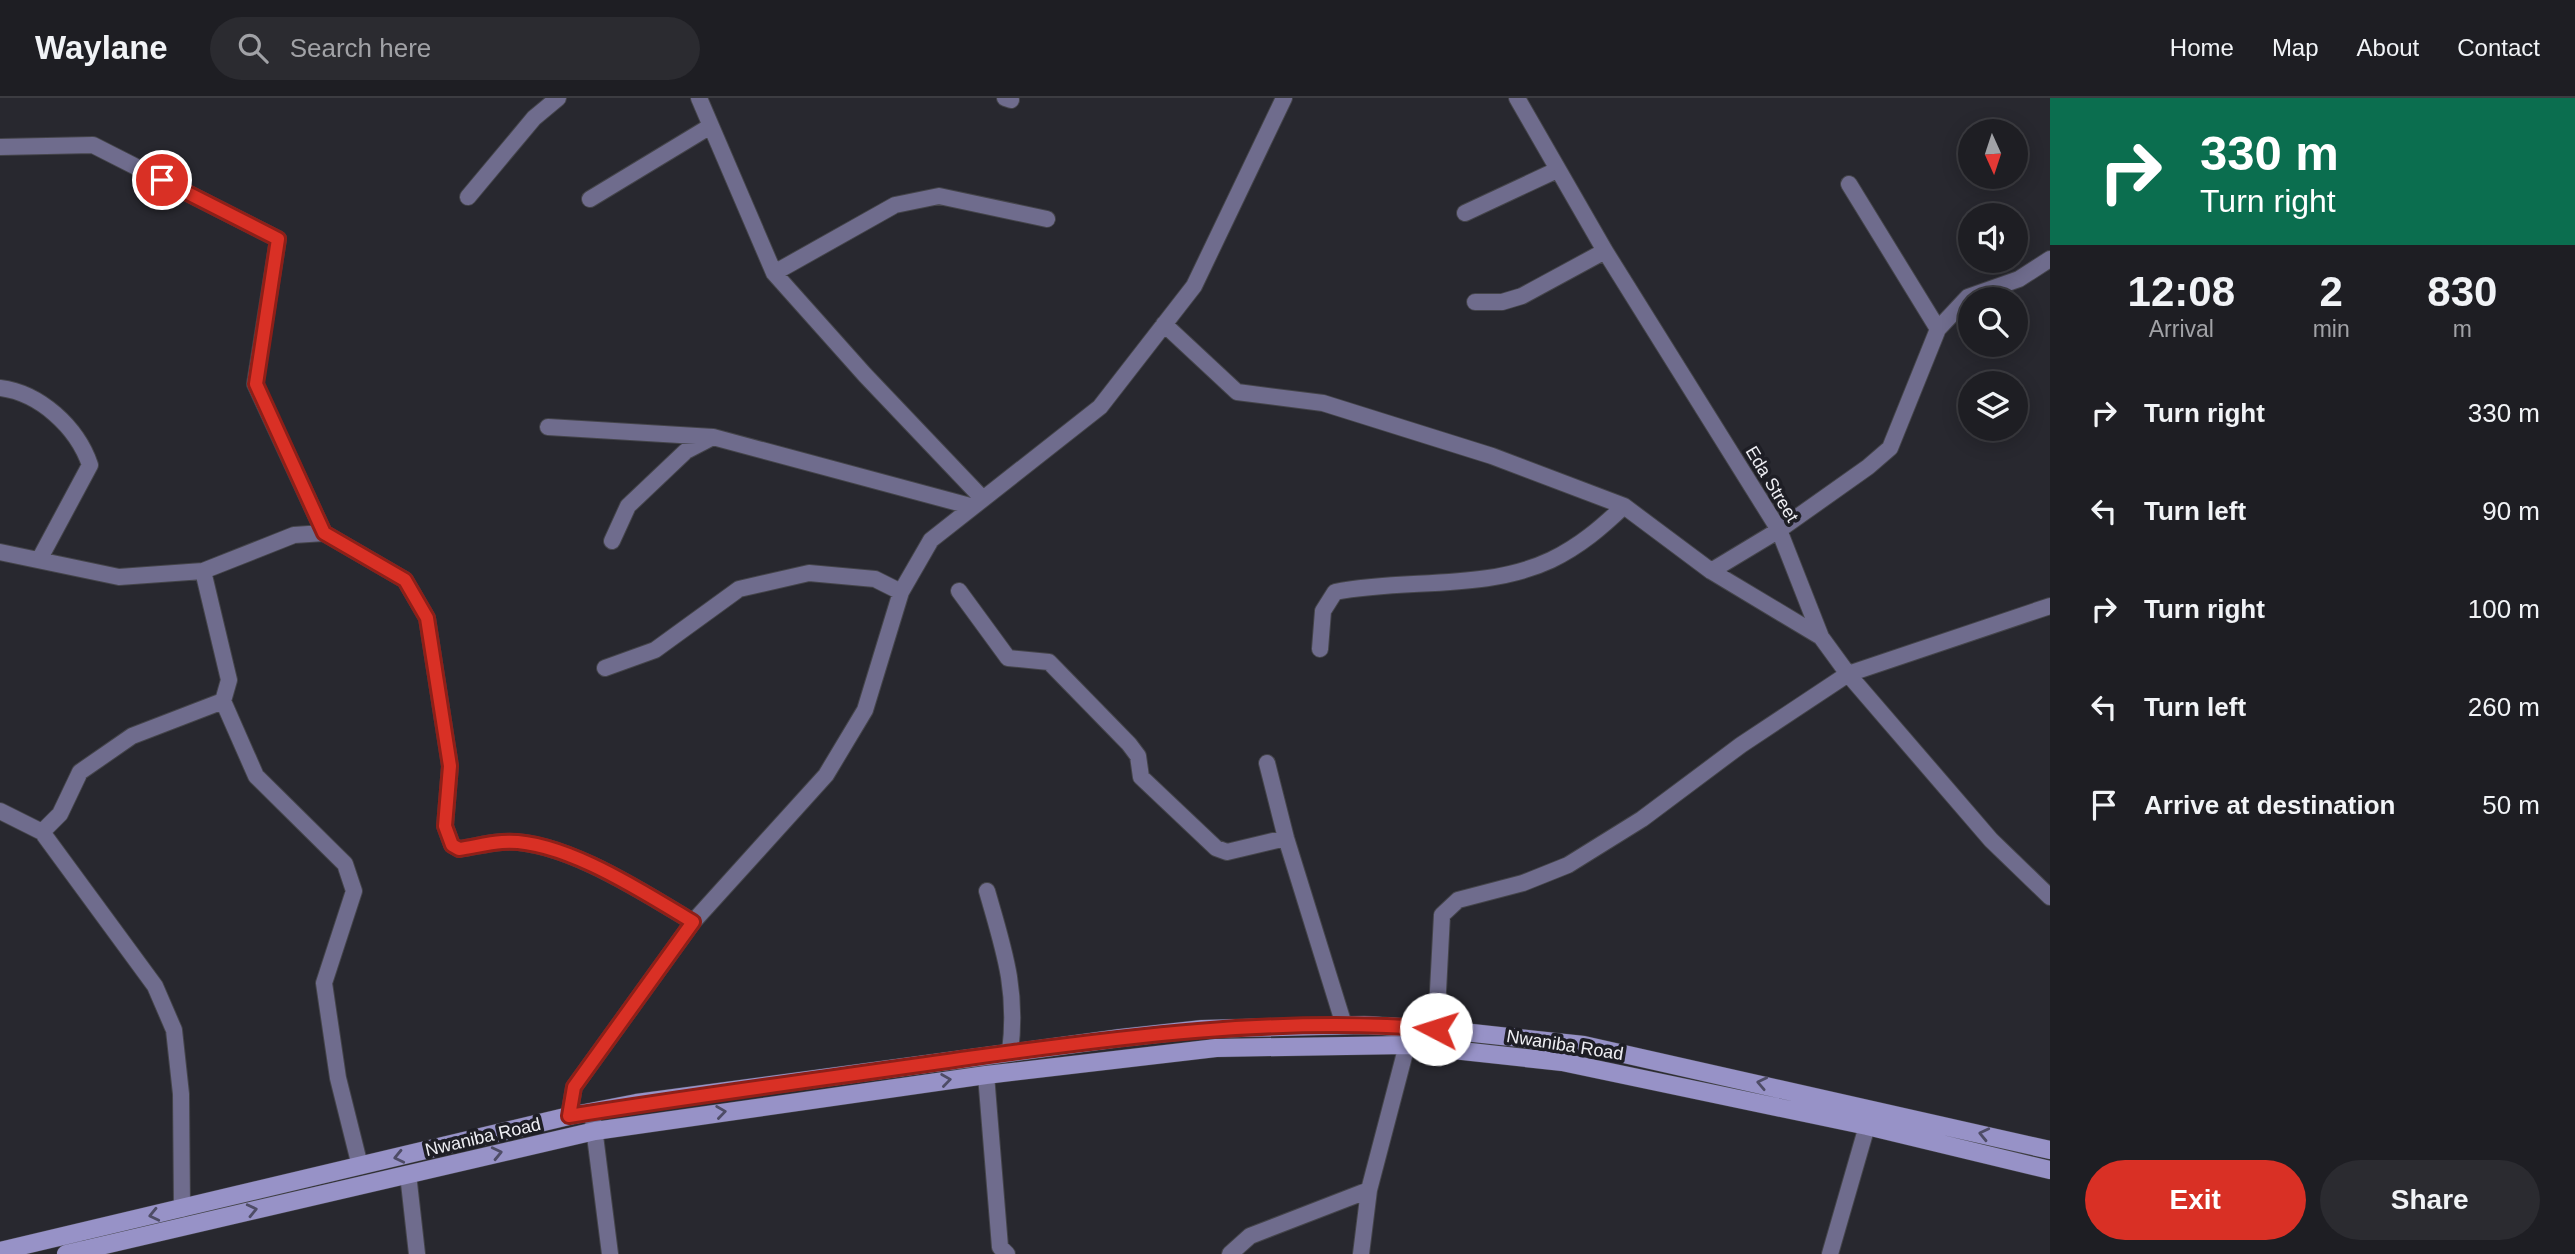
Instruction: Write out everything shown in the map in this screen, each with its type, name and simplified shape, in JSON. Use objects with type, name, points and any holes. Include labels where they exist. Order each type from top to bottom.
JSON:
[{"type":"main road","name":"Nwaniba Road","points":[[0,1251],[569,1116],[636,1103],[1202,1029],[1344,1025],[1436,1029],[1584,1045],[2050,1150]]},
{"type":"main road","points":[[66,1254],[595,1131],[986,1074],[1216,1048],[1408,1045],[1562,1062],[1867,1126],[2050,1170]]},
{"type":"street","points":[[468,197],[534,118],[558,98]]},
{"type":"street","points":[[699,98],[709,127],[774,273],[976,503]]},
{"type":"street","points":[[569,1116],[574,1087],[693,922],[825,775],[865,710],[901,592],[931,540],[1100,407],[1194,286],[1284,98]]},
{"type":"street","name":"Eda Street","points":[[1517,98],[1605,251],[1779,530],[1821,637],[1847,674],[1990,840],[2050,897]]},
{"type":"street","points":[[590,199],[709,127]]},
{"type":"street","points":[[0,147],[93,145],[278,239],[256,384],[324,533]]},
{"type":"street","points":[[1465,213],[1557,170]]},
{"type":"street","points":[[1849,184],[1938,330]]},
{"type":"street","points":[[774,273],[895,205],[940,196],[1048,219]]},
{"type":"street","points":[[1475,302],[1502,302],[1522,296],[1605,251]]},
{"type":"street","points":[[1711,571],[1779,530],[1868,467],[1890,447],[1938,330],[1968,297],[2019,278],[2050,259]]},
{"type":"street","points":[[1164,324],[1237,392],[1323,403],[1492,456],[1625,506],[1711,571],[1821,637]]},
{"type":"street","points":[[0,388],[19,390],[58,416],[83,443],[90,464],[39,560]]},
{"type":"street","points":[[548,427],[713,437],[976,503]]},
{"type":"street","points":[[612,541],[628,506],[686,450],[713,437]]},
{"type":"street","points":[[1320,649],[1323,611],[1335,592],[1374,584],[1504,574],[1550,561],[1591,537],[1625,506]]},
{"type":"street","points":[[0,552],[119,577],[203,571],[294,535],[324,533],[405,580],[427,618],[450,766],[445,826],[452,845],[459,849],[504,841],[566,855],[617,877],[693,922]]},
{"type":"street","points":[[203,571],[229,680],[223,701],[256,776],[345,863],[354,891],[324,984],[338,1077],[360,1166]]},
{"type":"street","points":[[605,667],[655,650],[739,589],[808,573],[875,579],[901,592]]},
{"type":"street","points":[[959,591],[1008,658],[1049,662],[1129,744],[1138,756],[1141,778],[1216,848],[1227,852],[1286,838]]},
{"type":"street","points":[[1436,1029],[1442,915],[1458,900],[1523,883],[1568,865],[1642,819],[1741,745],[1847,674],[2050,606]]},
{"type":"street","points":[[42,832],[60,814],[80,772],[132,736],[223,701]]},
{"type":"street","points":[[1267,763],[1286,838],[1344,1025]]},
{"type":"street","points":[[0,811],[42,832],[155,986],[174,1030],[181,1094],[182,1209]]},
{"type":"street","points":[[987,891],[1010,971],[1015,1016],[1010,1052]]},
{"type":"street","points":[[1361,1254],[1369,1190],[1408,1045]]},
{"type":"street","points":[[986,1074],[1000,1247],[1007,1254]]},
{"type":"street","points":[[592,1112],[610,1254]]},
{"type":"street","points":[[1830,1254],[1867,1126]]},
{"type":"street","points":[[408,1174],[417,1254]]},
{"type":"street","points":[[1230,1254],[1250,1236],[1369,1190]]},
{"type":"route","points":[[162,180],[278,239],[256,384],[324,533],[405,580],[427,618],[450,766],[445,826],[452,845],[459,849],[504,841],[536,846],[566,855],[617,877],[693,922],[574,1087],[569,1116],[636,1103],[1202,1029],[1364,1025],[1436,1029]]}]
